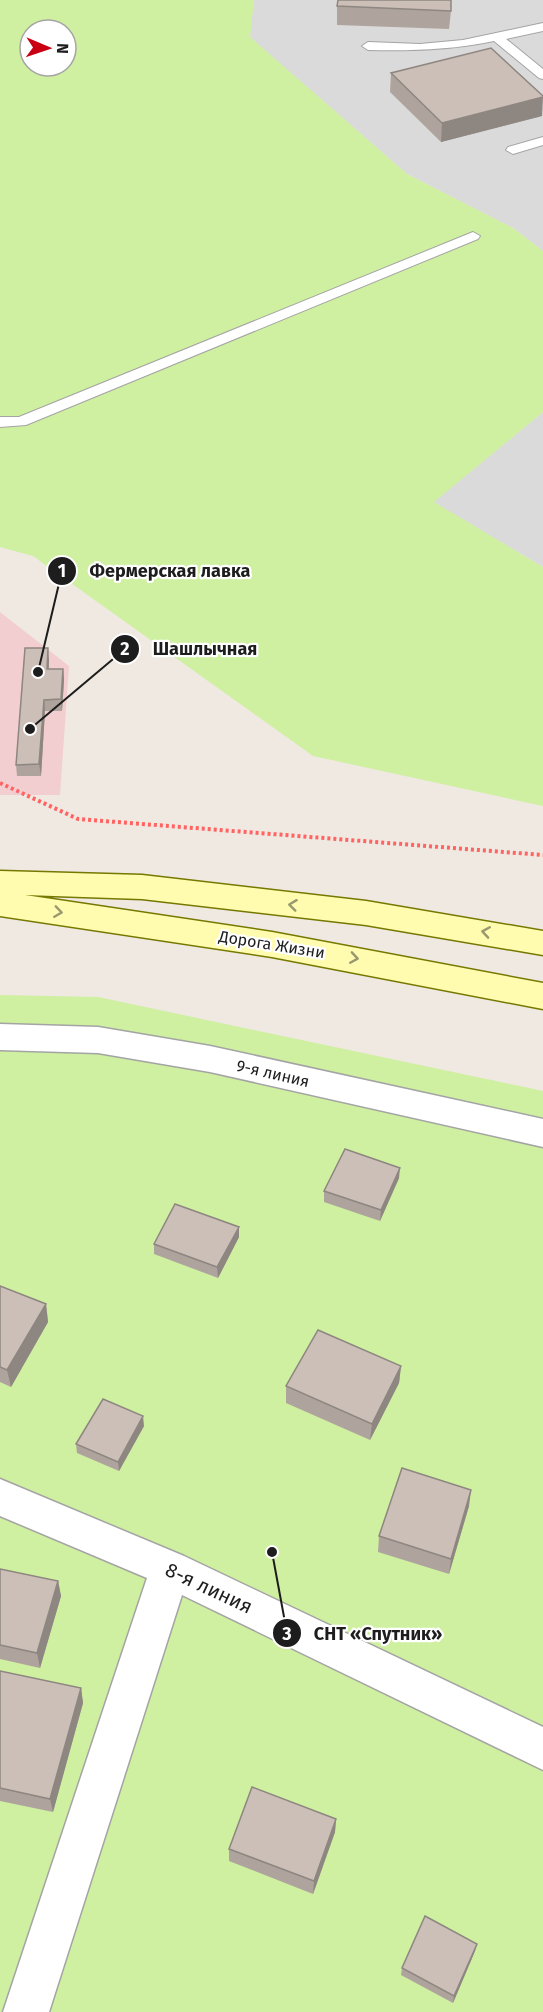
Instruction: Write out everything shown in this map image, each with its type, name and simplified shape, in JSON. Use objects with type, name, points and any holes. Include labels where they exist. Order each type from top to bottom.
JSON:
[{"type":"main road","points":[[0,883],[142,887],[366,913],[543,943]]},
{"type":"main road","name":"Дорога Жизни","points":[[0,904],[203,933],[386,963],[543,996]]},
{"type":"street","name":"9-я линия","points":[[0,1037],[98,1040],[210,1059],[543,1133]]},
{"type":"street","name":"8-я линия","points":[[0,1497],[170,1569],[543,1749]]},
{"type":"street","points":[[26,2012],[170,1569]]},
{"type":"lane","points":[[368,46],[420,48],[463,44],[543,27]]},
{"type":"lane","points":[[498,38],[543,75]]},
{"type":"lane","points":[[513,150],[543,141]]},
{"type":"lane","points":[[0,422],[21,422],[473,236]]},
{"type":"path","points":[[0,783],[78,819],[543,855]]},
{"type":"shaded area","points":[[254,0],[543,0],[543,251],[513,228],[407,174],[249,37]]},
{"type":"shaded area","points":[[543,412],[543,567],[433,502]]},
{"type":"shaded area","points":[[0,612],[69,666],[60,795],[0,795]]},
{"type":"green space","points":[[0,0],[254,0],[250,37],[407,174],[513,228],[543,251],[543,412],[434,502],[543,567],[543,806],[313,756],[33,556],[0,547]]},
{"type":"green space","points":[[0,995],[98,997],[543,1091],[543,2012],[0,2012]]},
{"type":"building","points":[[338,0],[451,0],[451,11],[337,6]]},
{"type":"building","points":[[491,48],[543,97],[442,123],[391,73]]},
{"type":"building","points":[[25,648],[48,648],[47,669],[63,669],[61,699],[44,700],[39,764],[16,765]]},
{"type":"building","points":[[345,1149],[400,1168],[381,1210],[324,1191]]},
{"type":"building","points":[[175,1204],[239,1227],[217,1267],[154,1244]]},
{"type":"building","points":[[0,1286],[46,1304],[7,1370],[0,1367]]},
{"type":"building","points":[[318,1330],[401,1366],[372,1424],[286,1386]]},
{"type":"building","points":[[103,1399],[143,1416],[118,1462],[76,1444]]},
{"type":"building","points":[[402,1468],[471,1490],[451,1559],[379,1536]]},
{"type":"building","points":[[0,1569],[58,1581],[37,1653],[0,1645]]},
{"type":"building","points":[[0,1671],[81,1688],[50,1799],[0,1788]]},
{"type":"building","points":[[252,1787],[336,1819],[314,1881],[229,1849]]},
{"type":"building","points":[[425,1916],[477,1944],[454,1996],[402,1968]]},
{"type":"place","name":"Фермерская лавка","points":[[38,672]]},
{"type":"place","name":"Шашлычная","points":[[30,729]]},
{"type":"place","name":"СНТ «Спутник»","points":[[272,1552]]}]
